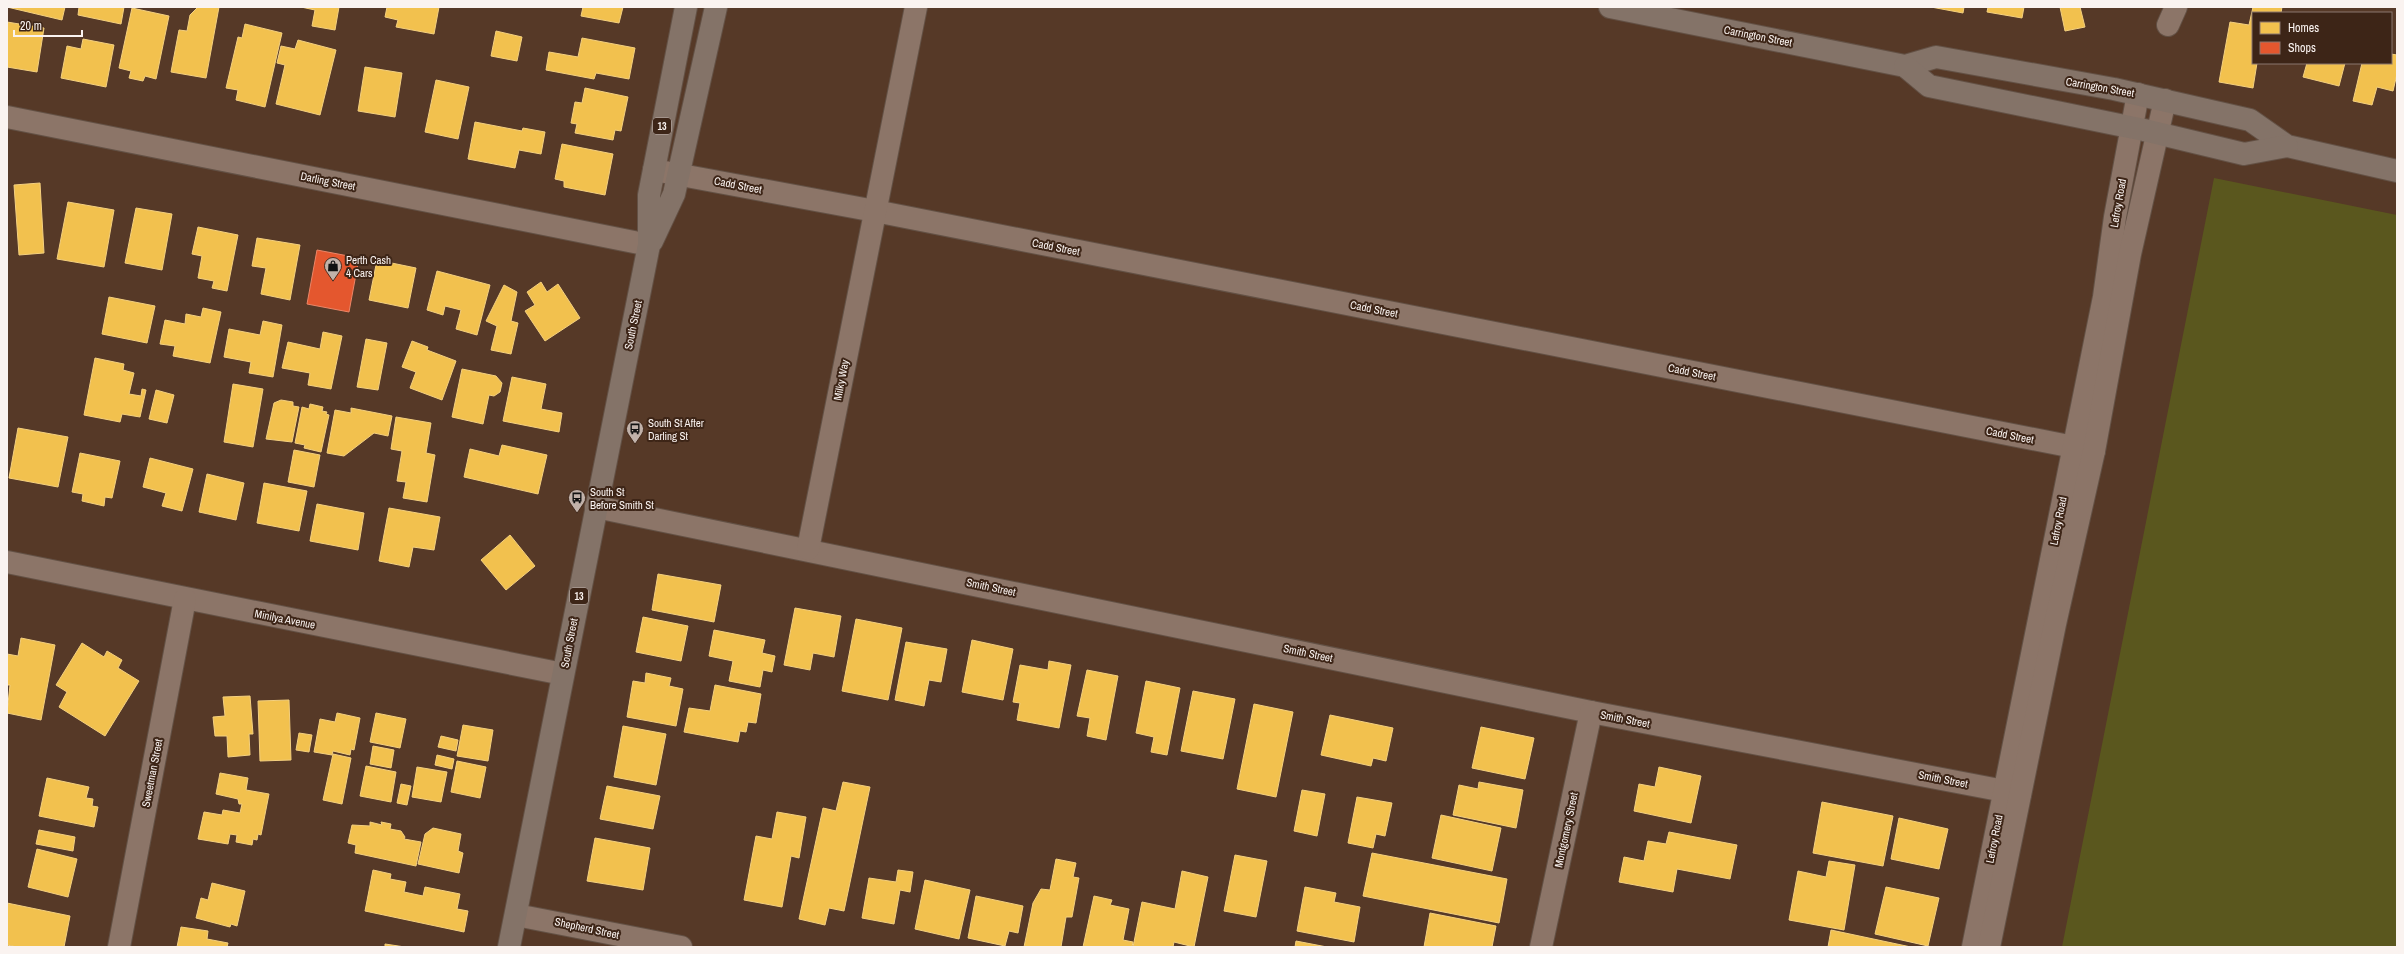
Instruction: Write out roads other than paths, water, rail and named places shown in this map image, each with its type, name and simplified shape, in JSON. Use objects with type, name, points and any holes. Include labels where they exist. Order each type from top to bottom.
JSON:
[{"type":"main road","name":"South Street","points":[[509,947],[649,245],[649,196],[686,7]]},
{"type":"main road","name":"South Street","points":[[649,245],[674,194],[716,7]]},
{"type":"main road","name":"Carrington Street","points":[[1610,7],[1905,66],[1936,58],[2138,94],[2250,120],[2287,146],[2397,171]]},
{"type":"main road","name":"Carrington Street","points":[[1905,66],[1929,86],[2132,128],[2244,154],[2287,146]]},
{"type":"street","name":"Milky Way","points":[[808,549],[916,7]]},
{"type":"street","name":"Lefroy Road","points":[[1990,947],[2012,792],[2073,447],[2104,297],[2115,218],[2138,94]]},
{"type":"street","name":"Lefroy Road","points":[[1973,947],[2054,624],[2094,451],[2130,254],[2159,134],[2165,100]]},
{"type":"street","name":"Darling Street","points":[[7,117],[649,245]]},
{"type":"street","name":"Cadd Street","points":[[654,170],[875,211],[2094,451]]},
{"type":"street","name":"Smith Street","points":[[596,507],[808,549],[1591,712],[2012,792]]},
{"type":"street","name":"Minilya Avenue","points":[[7,562],[563,674]]},
{"type":"street","name":"Sweetman Street","points":[[119,947],[185,599]]},
{"type":"street","name":"Montgomery Street","points":[[1541,947],[1591,712]]},
{"type":"street","name":"Shepherd Street","points":[[516,915],[681,947]]},
{"type":"place","name":"Perth Cash 4 Cars","points":[[333,281]]},
{"type":"place","name":"South St After Darling St","points":[[635,444]]},
{"type":"place","name":"South St Before Smith St","points":[[577,513]]}]
